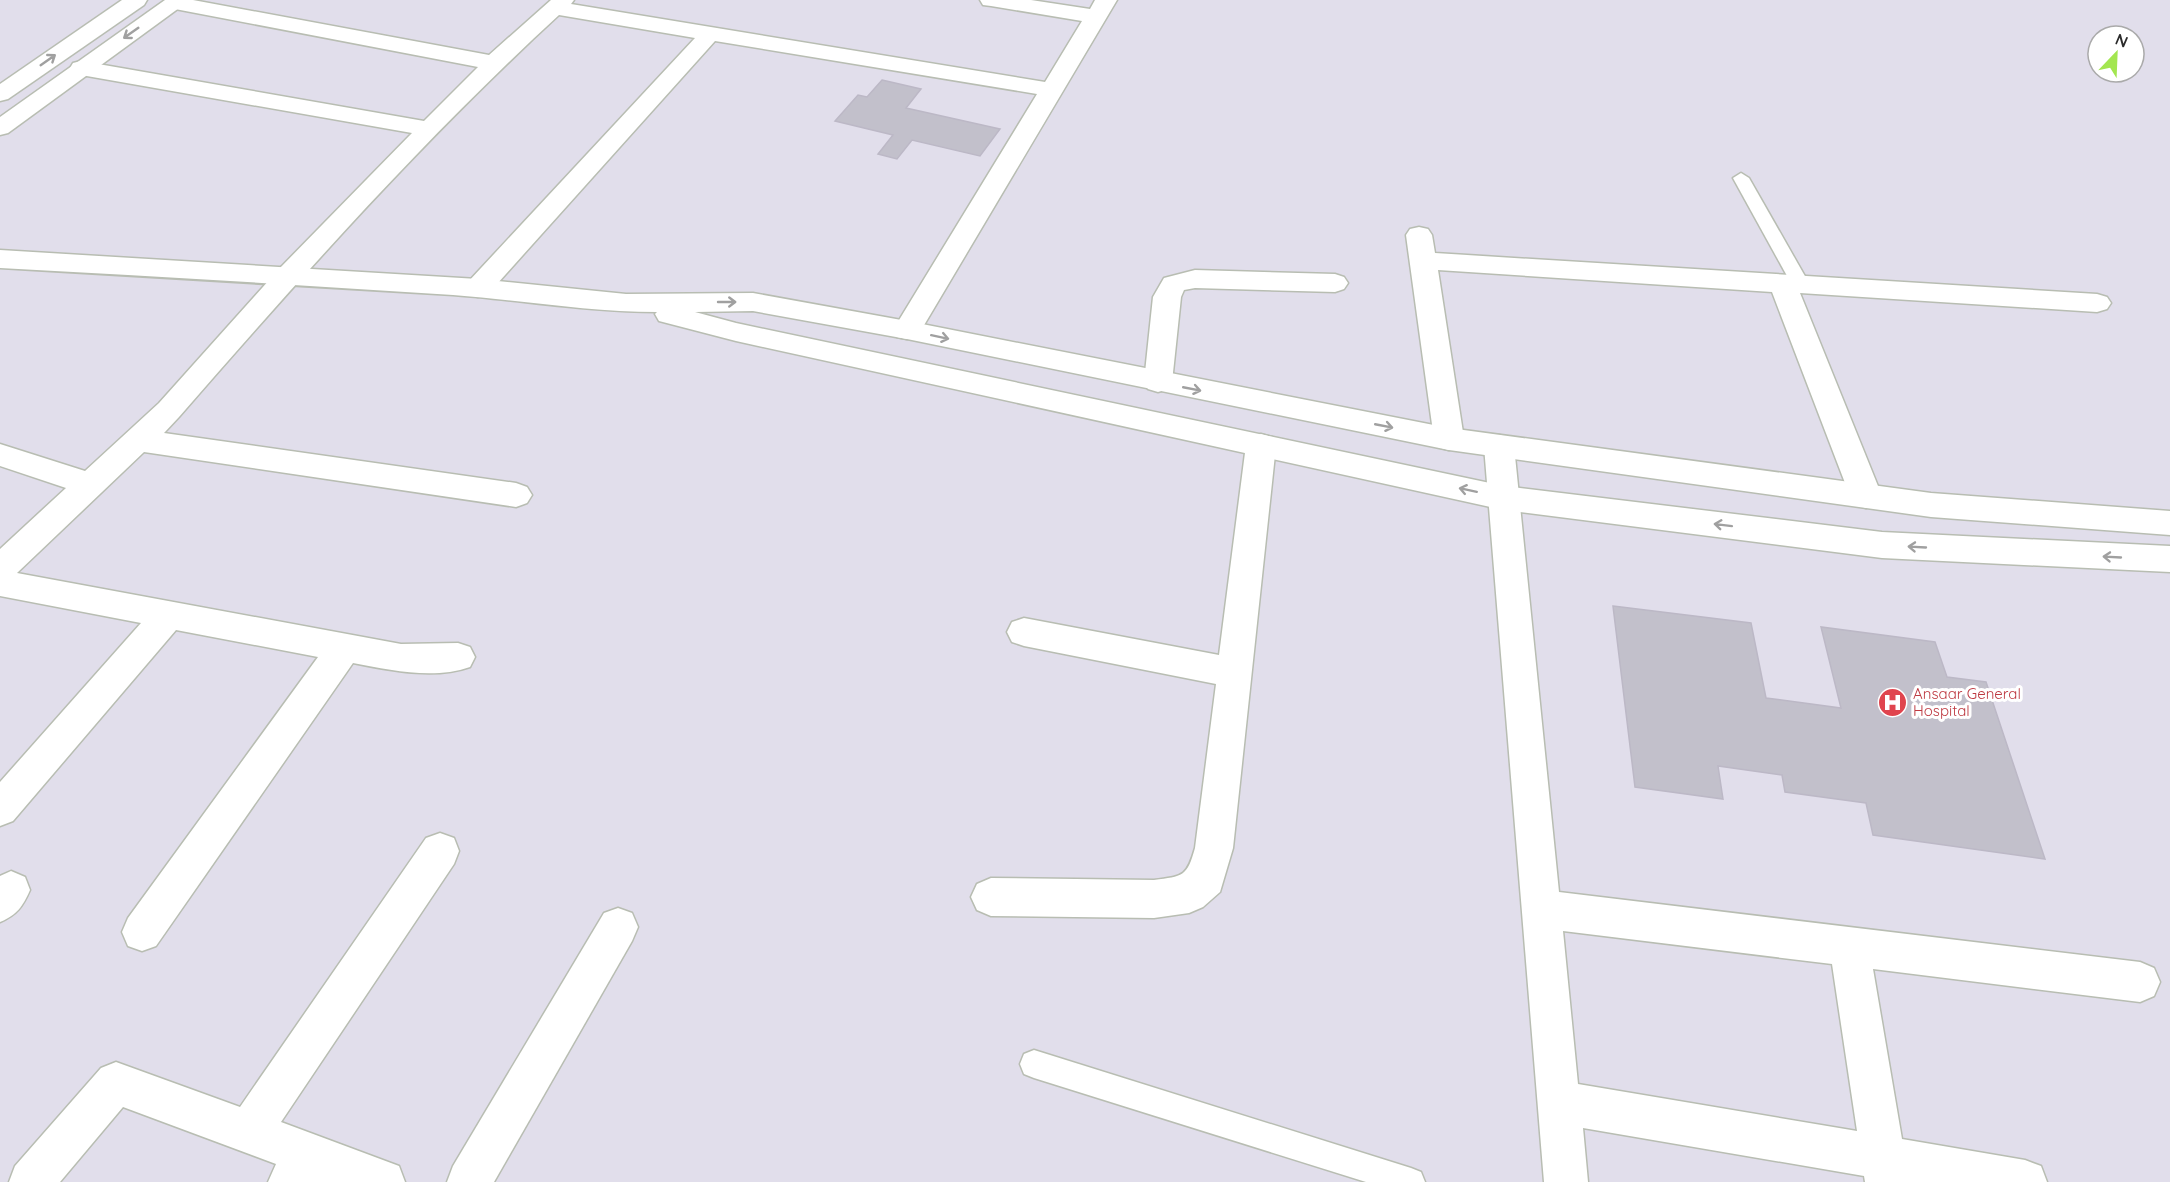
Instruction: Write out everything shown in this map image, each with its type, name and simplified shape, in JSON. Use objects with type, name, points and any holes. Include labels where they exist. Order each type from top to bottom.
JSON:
[{"type":"street","points":[[0,94],[136,0]]},
{"type":"street","points":[[907,330],[1101,9],[991,0]]},
{"type":"street","points":[[0,128],[177,1],[494,63]]},
{"type":"street","points":[[0,569],[169,410],[288,275],[428,129],[494,63],[558,4],[710,34],[1052,90]]},
{"type":"street","points":[[478,288],[710,34]]},
{"type":"street","points":[[81,68],[428,129]]},
{"type":"street","points":[[1449,439],[1421,248],[1792,284],[2097,303]]},
{"type":"street","points":[[0,259],[478,288],[626,303],[753,302],[907,330],[1449,439],[1931,505],[2170,523]]},
{"type":"street","points":[[1158,382],[1167,297],[1174,284],[1195,279],[1335,283]]},
{"type":"street","points":[[1792,284],[1866,496]]},
{"type":"street","points":[[626,303],[736,332],[1504,498],[1882,545],[2170,560]]},
{"type":"street","points":[[138,440],[516,495]]},
{"type":"street","points":[[991,897],[1154,899],[1189,894],[1206,879],[1214,848],[1261,445]]},
{"type":"street","points":[[1499,446],[1566,1182]]},
{"type":"street","points":[[0,455],[90,484]]},
{"type":"street","points":[[0,583],[401,658],[458,657]]},
{"type":"street","points":[[0,809],[169,614]]},
{"type":"street","points":[[1024,632],[1234,673]]},
{"type":"street","points":[[142,932],[345,647]]},
{"type":"street","points":[[249,1132],[440,851]]},
{"type":"street","points":[[1541,909],[2140,982]]},
{"type":"street","points":[[469,1182],[618,927]]},
{"type":"street","points":[[1849,946],[1885,1169]]},
{"type":"street","points":[[31,1182],[116,1083],[249,1132],[300,1168],[383,1182]]},
{"type":"street","points":[[1559,1102],[1885,1169],[2025,1182]]},
{"type":"lane","points":[[1741,177],[1792,284]]},
{"type":"lane","points":[[1034,1064],[1411,1182]]},
{"type":"building","points":[[882,80],[921,89],[906,108],[1000,129],[980,156],[912,140],[897,159],[878,154],[893,135],[835,121],[858,95],[867,97]]},
{"type":"building","points":[[1613,606],[1751,623],[1766,698],[1841,708],[1821,627],[1935,642],[1947,677],[1986,682],[2045,859],[1873,835],[1866,803],[1785,792],[1782,775],[1718,766],[1723,799],[1635,787]]},
{"type":"place","name":"Ansaar General Hospital","points":[[1892,703]]}]
